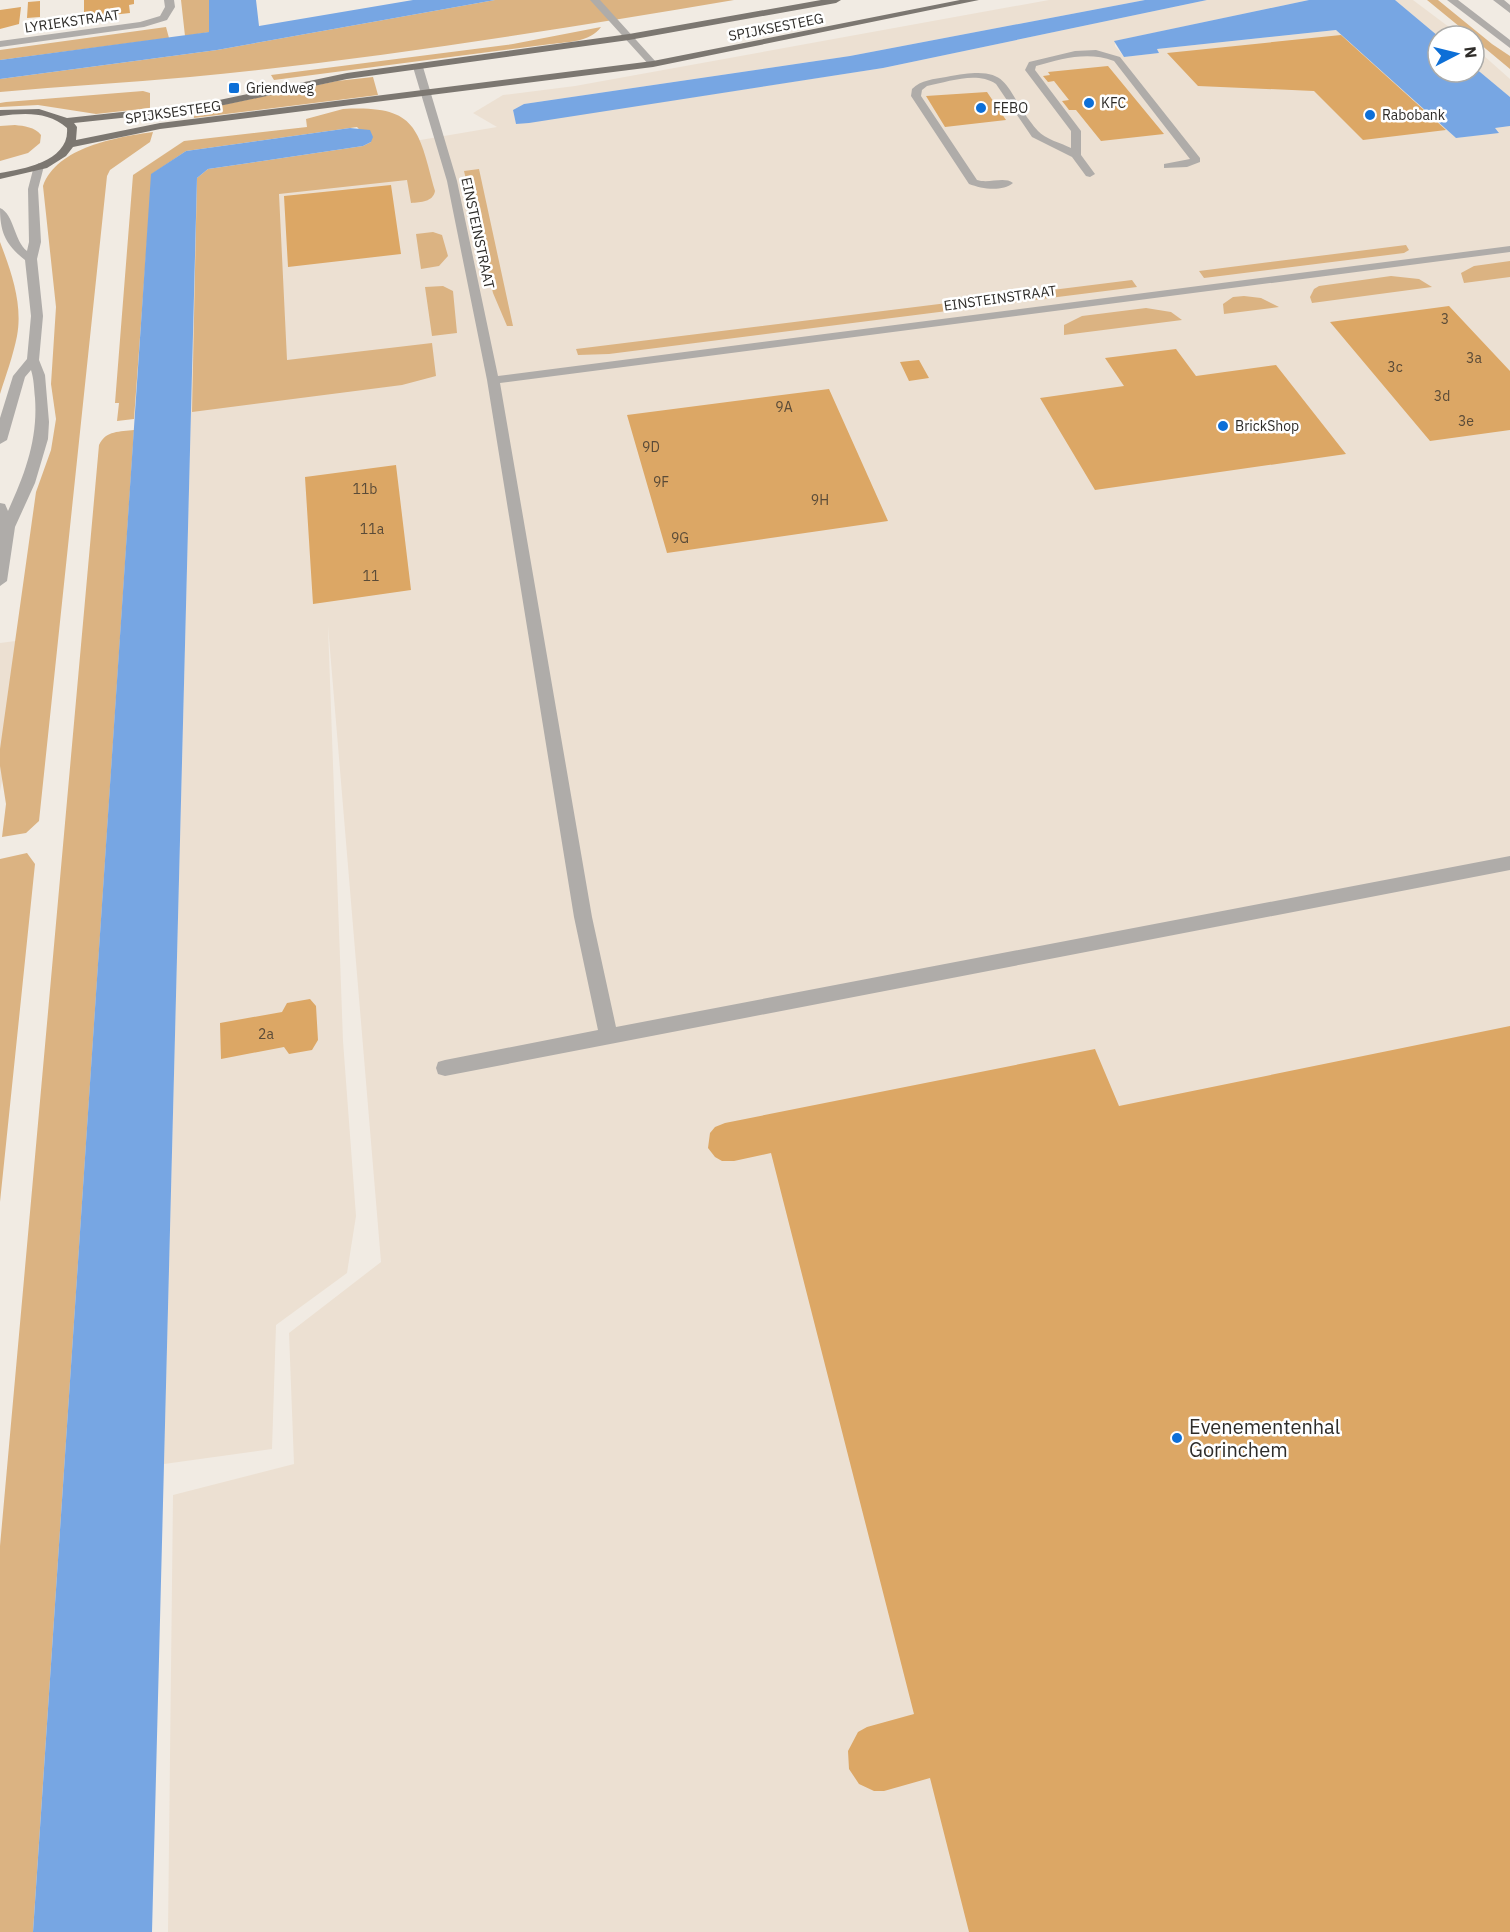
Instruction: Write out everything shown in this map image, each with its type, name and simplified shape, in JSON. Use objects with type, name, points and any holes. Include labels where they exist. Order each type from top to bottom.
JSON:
[{"type":"main road","name":"SPIJKSESTEEG","points":[[65,121],[205,106],[347,76],[418,68],[629,37],[836,0]]},
{"type":"main road","name":"SPIJKSESTEEG","points":[[70,145],[160,126],[653,64],[974,0]]},
{"type":"main road","points":[[0,113],[36,112],[65,121],[73,132],[70,145],[57,156],[39,166],[0,176]]},
{"type":"street","name":"LYRIEKSTRAAT","points":[[0,44],[141,25],[164,18],[170,7],[169,0]]},
{"type":"street","points":[[595,0],[653,64]]},
{"type":"street","points":[[1452,0],[1510,45]]},
{"type":"street","points":[[1498,0],[1510,10]]},
{"type":"street","points":[[1076,155],[1076,131],[1030,70],[1032,64],[1089,51],[1105,53],[1117,59],[1196,160],[1187,164],[1168,166]]},
{"type":"street","points":[[418,68],[425,94]]},
{"type":"street","points":[[1008,183],[984,186],[973,182],[916,96],[917,89],[924,84],[976,74],[990,76],[999,82],[1036,135],[1076,155],[1090,174]]},
{"type":"street","name":"EINSTEINSTRAAT","points":[[425,94],[452,181],[493,380],[583,917],[609,1038]]},
{"type":"street","points":[[0,581],[8,527],[28,483],[41,439],[43,422],[39,375],[33,360],[38,316],[31,259],[35,242],[33,189],[39,166]]},
{"type":"street","points":[[0,211],[15,247],[31,259]]},
{"type":"street","name":"EINSTEINSTRAAT","points":[[493,380],[1510,249]]},
{"type":"street","points":[[0,440],[19,376],[33,360]]},
{"type":"street","points":[[0,507],[8,527]]},
{"type":"street","points":[[445,1068],[1510,863]]},
{"type":"shaded area","points":[[181,0],[209,0],[210,32],[185,36]]},
{"type":"shaded area","points":[[495,0],[734,0],[531,33],[327,62],[190,77],[0,92],[0,79],[217,50]]},
{"type":"shaded area","points":[[1049,0],[1145,0],[850,56],[524,104],[513,110],[516,124],[883,68],[1207,0],[1309,0],[1115,41],[1115,46],[1124,57],[1159,53],[1157,49],[1337,30],[1456,138],[1499,132],[1494,128],[1510,126],[1510,1932],[168,1932],[173,1495],[294,1464],[289,1333],[381,1262],[328,626],[343,1041],[356,1216],[347,1273],[276,1325],[272,1449],[164,1464],[197,178],[497,127],[473,113],[503,95],[575,86]]},
{"type":"shaded area","points":[[1395,0],[1413,0],[1445,24],[1426,24],[1426,26]]},
{"type":"shaded area","points":[[1427,0],[1438,0],[1467,24],[1456,24]]},
{"type":"shaded area","points":[[166,27],[169,38],[0,60],[0,50]]},
{"type":"shaded area","points":[[601,27],[591,36],[571,42],[274,80],[271,75],[513,44]]},
{"type":"shaded area","points":[[1486,39],[1510,56],[1510,69],[1486,49]]},
{"type":"shaded area","points":[[1486,58],[1510,79],[1510,97],[1486,77]]},
{"type":"shaded area","points":[[373,77],[378,95],[194,118],[193,111],[337,81]]},
{"type":"shaded area","points":[[143,91],[150,93],[150,108],[96,114],[38,105],[0,107],[0,103],[6,102]]},
{"type":"shaded area","points":[[343,109],[386,111],[400,117],[410,125],[418,136],[424,151],[435,191],[429,199],[411,203],[407,180],[279,194],[287,360],[432,343],[436,376],[402,385],[192,412],[197,178],[208,169],[363,146],[371,142],[357,127],[186,151],[152,174],[134,419],[117,421],[119,403],[115,403],[133,175],[184,141],[307,127],[306,119]]},
{"type":"shaded area","points":[[15,125],[36,130],[41,135],[40,143],[28,153],[0,161],[0,126]]},
{"type":"shaded area","points":[[153,132],[150,142],[110,170],[107,176],[39,821],[26,833],[2,837],[6,804],[0,766],[0,749],[36,492],[51,450],[56,419],[51,384],[56,307],[43,186],[50,173],[74,153],[106,141]]},
{"type":"shaded area","points":[[479,169],[513,326],[507,326],[493,293],[464,171]]},
{"type":"shaded area","points":[[433,232],[442,235],[448,256],[439,266],[421,269],[416,234]]},
{"type":"shaded area","points":[[0,242],[15,288],[18,324],[14,351],[0,394]]},
{"type":"shaded area","points":[[1406,245],[1409,250],[1404,253],[1204,278],[1199,271]]},
{"type":"shaded area","points":[[1510,261],[1510,277],[1464,283],[1461,273],[1474,266]]},
{"type":"shaded area","points":[[1391,276],[1419,279],[1432,287],[1312,303],[1310,297],[1314,289],[1319,286]]},
{"type":"shaded area","points":[[1132,280],[1137,287],[609,354],[578,355],[576,349]]},
{"type":"shaded area","points":[[443,286],[453,291],[457,333],[432,336],[425,287]]},
{"type":"shaded area","points":[[1233,297],[1261,298],[1279,307],[1224,314],[1223,304]]},
{"type":"shaded area","points":[[1146,308],[1171,312],[1182,320],[1064,335],[1064,325],[1082,316]]},
{"type":"shaded area","points":[[134,430],[33,1932],[0,1932],[0,1546],[99,445],[109,434]]},
{"type":"shaded area","points":[[31,639],[0,791],[0,643]]},
{"type":"shaded area","points":[[27,853],[35,864],[0,1202],[0,859]]},
{"type":"water","points":[[209,0],[256,0],[259,26],[413,0],[495,0],[217,50],[0,79],[0,60],[209,32]]},
{"type":"water","points":[[1145,0],[1207,0],[883,68],[529,123],[516,124],[513,110],[524,104],[850,56]]},
{"type":"water","points":[[1309,0],[1395,0],[1426,26],[1426,84],[1486,84],[1486,77],[1510,97],[1510,126],[1495,128],[1499,133],[1456,138],[1336,30],[1157,49],[1159,53],[1124,57],[1114,41]]},
{"type":"water","points":[[350,128],[370,130],[373,137],[371,142],[363,146],[208,169],[197,178],[152,1932],[33,1932],[151,174],[186,151]]},
{"type":"building","points":[[84,0],[134,0],[134,4],[129,5],[130,13],[84,18]]},
{"type":"building","points":[[40,1],[40,17],[27,18],[28,2]]},
{"type":"building","points":[[21,7],[19,24],[0,29],[0,10]]},
{"type":"building","points":[[1341,35],[1446,130],[1363,140],[1314,91],[1198,86],[1167,53]]},
{"type":"building","points":[[1108,66],[1164,134],[1101,141],[1076,110],[1069,110],[1062,101],[1069,100],[1054,81],[1048,82],[1043,76],[1050,75],[1048,72]]},
{"type":"building","points":[[987,92],[1006,120],[945,127],[926,96]]},
{"type":"building","points":[[391,185],[401,254],[288,267],[284,196]]},
{"type":"building","points":[[1449,306],[1510,371],[1510,430],[1430,441],[1330,322]]},
{"type":"building","points":[[1176,349],[1196,376],[1276,365],[1346,454],[1095,490],[1040,398],[1124,386],[1105,358]]},
{"type":"building","points":[[919,360],[929,378],[909,381],[900,362]]},
{"type":"building","points":[[829,389],[888,521],[667,553],[627,415]]},
{"type":"building","points":[[396,465],[411,590],[313,604],[305,477]]},
{"type":"building","points":[[310,999],[316,1006],[318,1040],[312,1050],[289,1054],[284,1047],[221,1059],[220,1023],[282,1012],[287,1003]]},
{"type":"building","name":"Evenementenhal Gorinchem","points":[[1510,1026],[1510,1932],[969,1932],[930,1778],[884,1791],[874,1791],[859,1784],[849,1769],[848,1751],[858,1732],[867,1727],[914,1714],[771,1153],[734,1161],[722,1161],[715,1157],[708,1148],[710,1133],[715,1127],[725,1123],[1095,1049],[1119,1106]]},
{"type":"place","name":"Griendweg","points":[[234,88]]},
{"type":"place","name":"KFC","points":[[1089,103]]},
{"type":"place","name":"FEBO","points":[[981,108]]},
{"type":"place","name":"Rabobank","points":[[1370,115]]},
{"type":"place","name":"BrickShop","points":[[1223,426]]},
{"type":"place","name":"Evenementenhal Gorinchem","points":[[1177,1438]]}]
